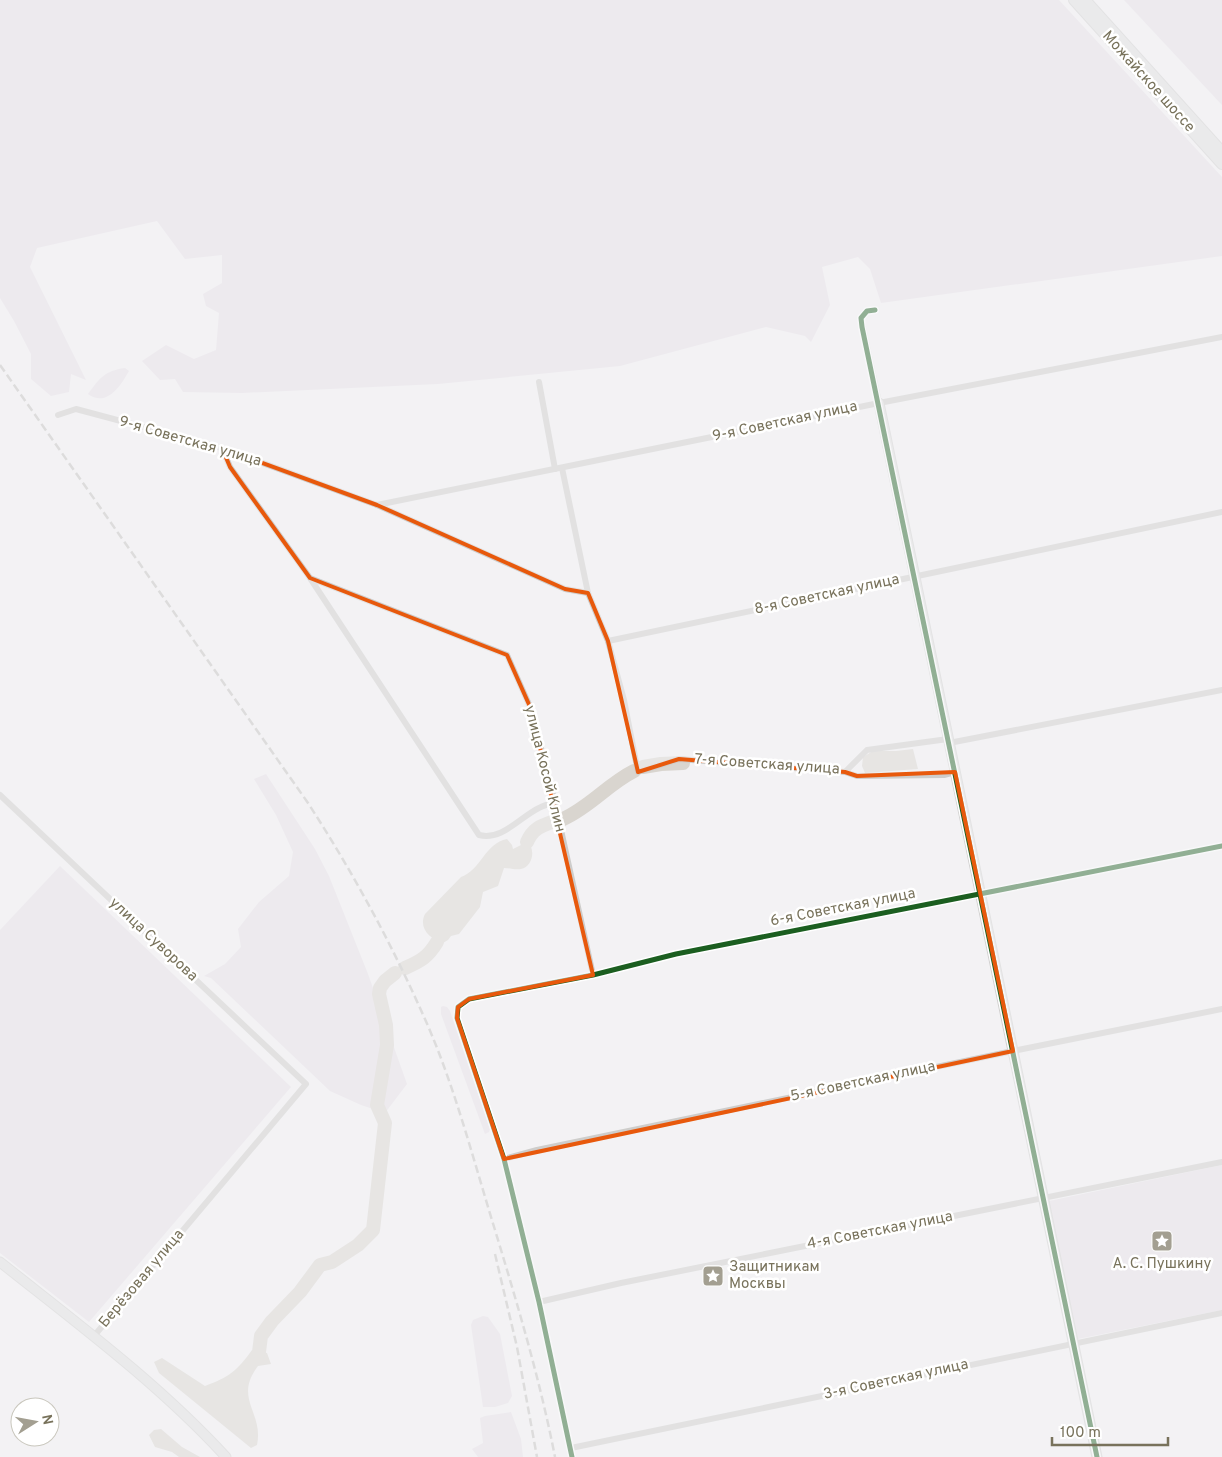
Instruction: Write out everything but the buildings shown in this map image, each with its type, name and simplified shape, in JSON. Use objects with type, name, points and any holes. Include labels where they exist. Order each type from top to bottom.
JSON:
[{"type":"main road","name":"Можайское шоссе","points":[[1074,0],[1222,164]]},
{"type":"main road","name":"Можайское шоссе","points":[[1085,0],[1222,152]]},
{"type":"street","points":[[875,310],[867,311],[861,318],[862,327],[1097,1457]]},
{"type":"street","name":"9-я Советская улица","points":[[377,505],[878,403],[1222,337]]},
{"type":"street","points":[[539,382],[588,593],[608,641]]},
{"type":"street","name":"9-я Советская улица","points":[[58,415],[76,409],[222,448],[377,505],[565,589],[588,593]]},
{"type":"street","points":[[222,448],[230,467],[310,578],[479,836],[488,838],[499,834],[539,808],[554,803]]},
{"type":"street","name":"8-я Советская улица","points":[[608,641],[1222,512]]},
{"type":"street","name":"улица Косой Клин","points":[[310,578],[507,655],[531,709],[593,975]]},
{"type":"street","name":"7-я Советская улица","points":[[608,641],[624,700],[638,772],[679,759],[845,772],[867,750],[948,741],[1222,690]]},
{"type":"street","points":[[845,772],[857,776],[944,775],[954,772]]},
{"type":"street","name":"улица Суворова","points":[[0,795],[306,1084]]},
{"type":"street","name":"6-я Советская улица","points":[[504,1159],[457,1018],[458,1007],[469,1000],[593,975],[676,954],[1222,846]]},
{"type":"street","name":"5-я Советская улица","points":[[504,1159],[537,1150],[1222,1009]]},
{"type":"street","name":"Берёзовая улица","points":[[226,1457],[183,1412],[94,1336],[306,1084]]},
{"type":"street","points":[[504,1159],[539,1302],[572,1457]]},
{"type":"street","name":"4-я Советская улица","points":[[539,1302],[630,1281],[1222,1162]]},
{"type":"street","points":[[0,1262],[94,1336]]},
{"type":"street","name":"3-я Советская улица","points":[[571,1448],[1222,1314]]},
{"type":"highlighted area","points":[[222,448],[377,505],[565,589],[588,593],[608,641],[638,772],[679,759],[845,772],[857,776],[955,772],[1013,1051],[504,1159],[457,1018],[458,1007],[469,999],[593,975],[531,709],[507,655],[310,578],[230,467]]},
{"type":"shaded area","points":[[0,0],[1059,0],[1222,177],[1222,256],[881,303],[870,269],[858,257],[822,267],[830,305],[811,342],[805,336],[766,327],[620,366],[438,384],[242,393],[183,392],[175,379],[160,380],[142,361],[166,345],[194,359],[216,350],[219,313],[206,306],[203,294],[222,283],[222,255],[185,259],[157,221],[37,248],[30,267],[86,380],[71,374],[69,392],[51,396],[31,379],[31,354],[0,298]]},
{"type":"shaded area","points":[[1124,0],[1222,0],[1222,105]]},
{"type":"shaded area","points":[[125,368],[129,371],[113,393],[101,398],[95,398],[88,394],[107,373]]},
{"type":"shaded area","points":[[913,749],[918,769],[865,773],[862,766],[863,757],[873,751]]},
{"type":"shaded area","points":[[266,774],[315,849],[329,876],[368,974],[407,1084],[385,1113],[330,1091],[211,978],[204,976],[225,964],[241,947],[238,929],[259,902],[289,876],[293,852],[276,815],[254,779]]},
{"type":"shaded area","points":[[507,839],[513,849],[527,842],[530,845],[532,857],[528,865],[521,869],[504,868],[498,886],[483,892],[480,907],[459,934],[451,936],[443,943],[430,936],[423,924],[425,914],[461,877],[474,869],[493,846]]},
{"type":"shaded area","points":[[60,866],[291,1087],[89,1322],[0,1253],[0,930]]},
{"type":"shaded area","points":[[441,1007],[447,1007],[450,1011],[490,1129],[485,1134],[441,1014]]},
{"type":"shaded area","points":[[1222,1165],[1222,1310],[1078,1339],[1049,1201]]},
{"type":"shaded area","points":[[483,1316],[488,1317],[500,1334],[512,1396],[508,1403],[495,1407],[483,1407],[471,1325],[473,1320]]},
{"type":"shaded area","points":[[252,1350],[267,1353],[271,1364],[258,1366],[248,1388],[258,1433],[257,1445],[251,1448],[159,1373],[154,1362],[162,1358],[205,1386],[220,1380],[232,1372]]},
{"type":"shaded area","points":[[511,1412],[521,1439],[523,1457],[478,1457],[472,1449],[483,1443],[480,1418]]},
{"type":"shaded area","points":[[161,1429],[182,1447],[200,1457],[179,1457],[172,1452],[155,1447],[149,1435],[154,1430]]},
{"type":"waterway","points":[[643,767],[683,763]]},
{"type":"waterway","points":[[563,819],[582,808],[634,771]]},
{"type":"waterway","points":[[527,842],[535,831],[555,821]]},
{"type":"waterway","points":[[405,968],[424,958],[437,942]]},
{"type":"waterway","points":[[259,1352],[261,1336],[272,1321],[300,1292],[320,1265],[332,1262],[358,1245],[373,1230],[385,1123],[377,1105],[387,1045],[386,1025],[379,994],[380,988],[385,981],[395,973]]},
{"type":"railway","points":[[0,365],[308,803],[357,884],[387,940],[428,1026],[456,1101],[528,1343],[555,1457]]},
{"type":"railway","points":[[495,1254],[517,1347],[537,1457]]},
{"type":"cycle path","points":[[875,310],[867,311],[861,318],[862,327],[1097,1457]]},
{"type":"cycle path","points":[[572,1457],[539,1302],[504,1159],[457,1018],[458,1007],[469,999],[593,975],[676,954],[1222,846]]},
{"type":"place","name":"А. С. Пушкину","points":[[1162,1241]]},
{"type":"place","name":"Защитникам Москвы","points":[[713,1276]]}]
